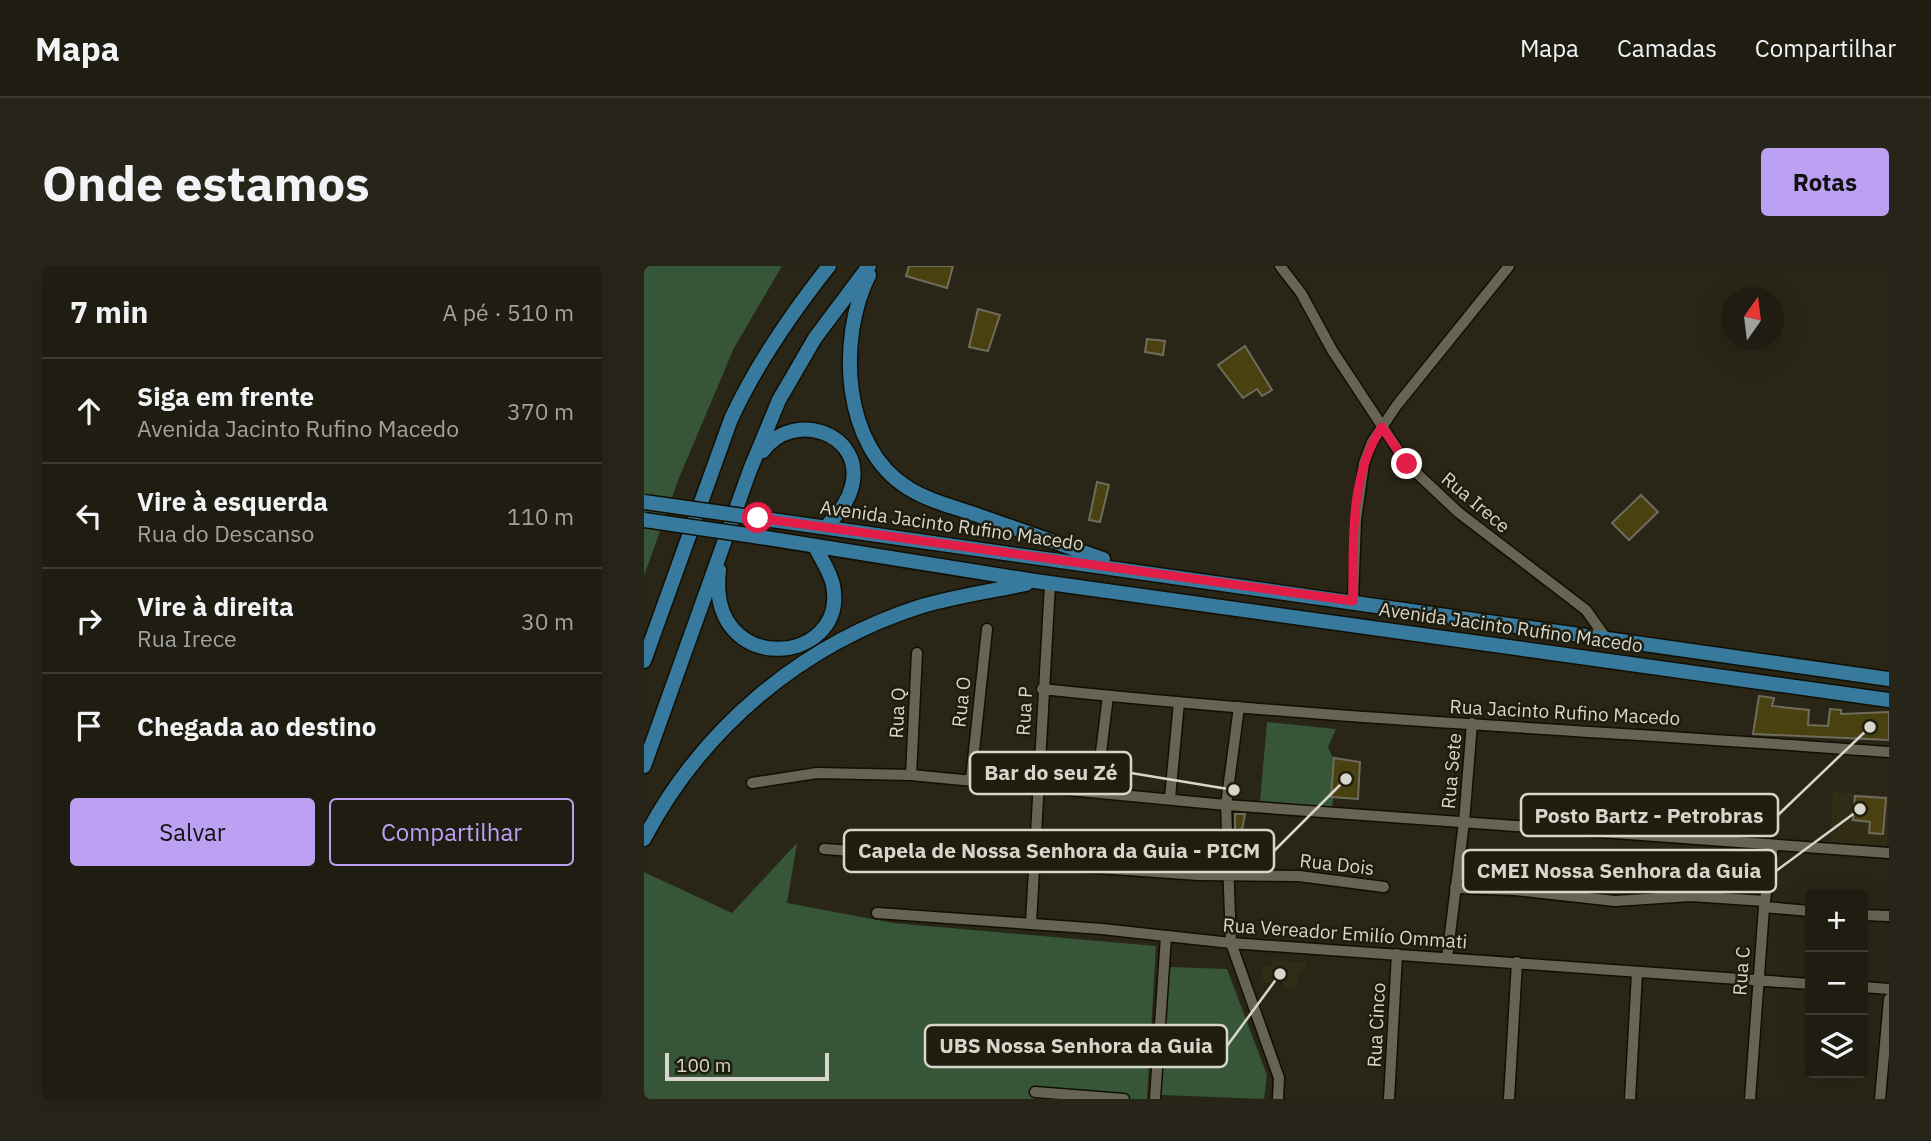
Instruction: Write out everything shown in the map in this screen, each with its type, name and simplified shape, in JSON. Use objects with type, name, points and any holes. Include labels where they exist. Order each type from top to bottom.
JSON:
[{"type":"main road","points":[[644,661],[731,419],[744,391],[790,316],[829,266]]},
{"type":"main road","points":[[644,766],[750,470],[792,375],[869,266]]},
{"type":"main road","points":[[874,266],[859,301],[849,371],[860,422],[872,450],[889,472],[920,495],[1134,570]]},
{"type":"main road","points":[[750,470],[774,438],[793,430],[816,431],[837,440],[849,456],[853,483],[847,501],[826,527]]},
{"type":"main road","name":"Avenida Jacinto Rufino Macedo","points":[[644,502],[1889,679]]},
{"type":"main road","name":"Avenida Jacinto Rufino Macedo","points":[[644,520],[1035,582],[1889,700]]},
{"type":"main road","points":[[721,552],[719,598],[732,626],[751,644],[782,650],[815,635],[831,615],[833,583],[815,546]]},
{"type":"main road","points":[[644,839],[693,761],[720,731],[792,669],[852,635],[921,607],[1035,582]]},
{"type":"main road","points":[[1238,609],[1227,599],[1227,593],[1262,596],[1302,594]]},
{"type":"main road","points":[[1375,627],[1452,631],[1455,624],[1445,615]]},
{"type":"street","name":"Rua Irece","points":[[1280,266],[1301,293],[1325,339],[1400,455],[1458,512],[1586,610],[1606,638]]},
{"type":"street","points":[[1353,601],[1356,520],[1362,477],[1372,442],[1509,266]]},
{"type":"street","name":"Rua P","points":[[1031,923],[1040,786],[1042,689],[1050,584]]},
{"type":"street","name":"Rua O","points":[[971,779],[987,629]]},
{"type":"street","name":"Rua Q","points":[[911,775],[917,653]]},
{"type":"street","name":"Rua Jacinto Rufino Macedo","points":[[1042,689],[1349,718],[1472,723],[1889,752]]},
{"type":"street","points":[[1097,792],[1108,696]]},
{"type":"street","points":[[1170,798],[1180,702]]},
{"type":"street","points":[[1240,707],[1226,804],[1231,943],[1279,1078],[1278,1099]]},
{"type":"street","name":"Rua Sete","points":[[1464,822],[1472,723]]},
{"type":"street","points":[[752,783],[817,773],[911,775],[1226,804],[1773,847],[1889,853]]},
{"type":"street","points":[[1447,958],[1464,822]]},
{"type":"street","name":"Rua C","points":[[1749,1099],[1764,904],[1773,847]]},
{"type":"street","name":"Rua Dois","points":[[824,849],[1228,876],[1299,877],[1384,887]]},
{"type":"street","points":[[1455,888],[1514,890],[1615,901],[1691,896],[1805,910]]},
{"type":"street","name":"Rua Vereador Emilío Ommati","points":[[877,913],[1031,923],[1231,943],[1805,984]]},
{"type":"street","points":[[1868,915],[1889,916]]},
{"type":"street","points":[[1155,1099],[1166,936]]},
{"type":"street","name":"Rua Cinco","points":[[1389,1099],[1397,954]]},
{"type":"street","points":[[1509,1099],[1517,962]]},
{"type":"street","points":[[1630,1099],[1637,973]]},
{"type":"street","points":[[1868,987],[1889,989]]},
{"type":"street","points":[[1880,1099],[1889,999]]},
{"type":"street","points":[[1035,1092],[1124,1099]]},
{"type":"shaded area","points":[[1833,792],[1889,796],[1887,847],[1830,842]]},
{"type":"shaded area","points":[[1273,961],[1306,962],[1305,970],[1300,970],[1297,989],[1283,987],[1283,980],[1290,979],[1277,977],[1276,985],[1260,981],[1264,965],[1272,966]]},
{"type":"green space","points":[[644,266],[782,266],[734,348],[679,478],[644,576]]},
{"type":"green space","points":[[1267,722],[1336,729],[1328,747],[1336,765],[1332,809],[1260,801]]},
{"type":"green space","points":[[797,843],[787,903],[893,923],[1156,946],[1147,1099],[644,1099],[644,872],[732,913]]},
{"type":"green space","points":[[1169,967],[1227,969],[1267,1075],[1264,1099],[1161,1095]]},
{"type":"building","points":[[909,266],[953,266],[947,288],[906,276]]},
{"type":"building","points":[[978,309],[1000,315],[988,351],[969,347]]},
{"type":"building","points":[[1147,339],[1165,341],[1163,355],[1145,352]]},
{"type":"building","points":[[1245,346],[1272,390],[1262,396],[1257,389],[1243,398],[1218,365]]},
{"type":"building","points":[[1097,482],[1109,485],[1100,522],[1089,520]]},
{"type":"building","points":[[1641,495],[1658,512],[1629,540],[1612,523]]},
{"type":"building","points":[[1759,696],[1774,698],[1772,706],[1809,710],[1808,725],[1828,726],[1830,709],[1841,710],[1841,714],[1889,712],[1889,740],[1753,734]]},
{"type":"building","points":[[1334,758],[1360,762],[1358,799],[1331,797]]},
{"type":"building","points":[[1855,796],[1886,798],[1883,834],[1869,833],[1870,822],[1853,820]]},
{"type":"building","points":[[1235,814],[1245,814],[1241,835],[1235,835]]},
{"type":"place","name":"Posto Bartz - Petrobras","points":[[1870,727]]},
{"type":"place","name":"Capela de Nossa Senhora da Guia - PICM","points":[[1346,779]]},
{"type":"place","name":"Bar do seu Zé","points":[[1234,790]]},
{"type":"place","name":"CMEI Nossa Senhora da Guia","points":[[1860,809]]},
{"type":"place","name":"UBS Nossa Senhora da Guia","points":[[1280,974]]},
{"type":"route","points":[[758,518],[1353,601],[1356,520],[1364,463],[1372,442],[1382,427],[1407,464]]}]
